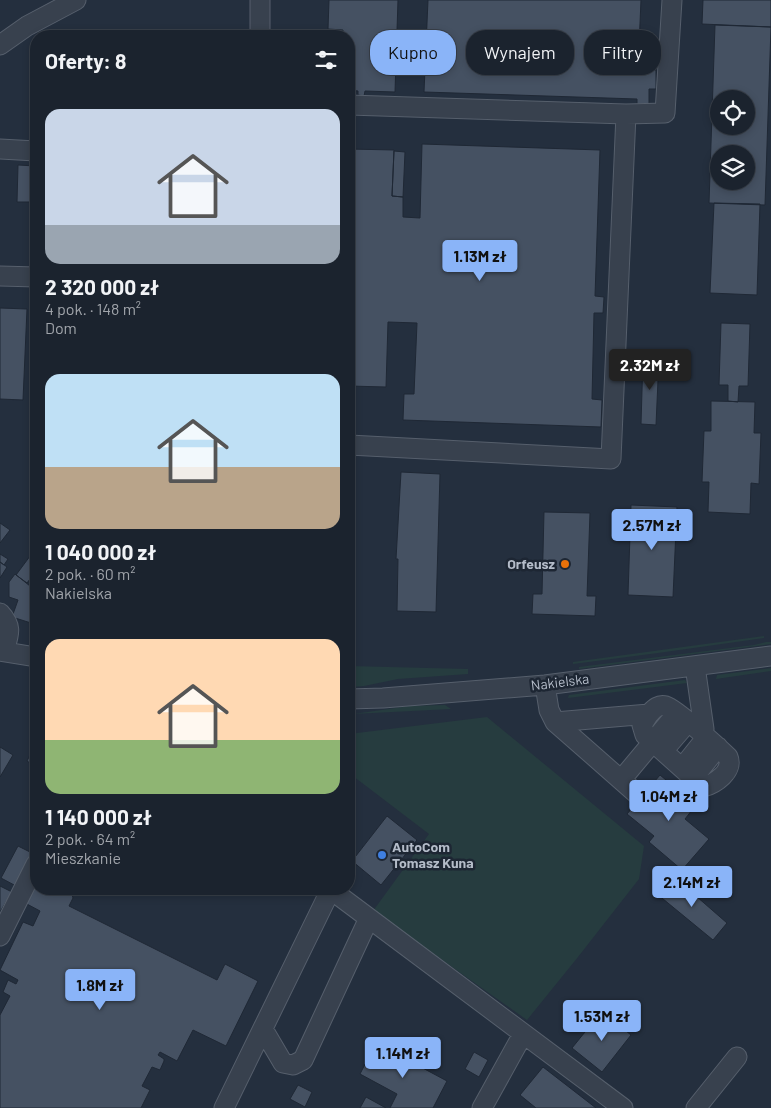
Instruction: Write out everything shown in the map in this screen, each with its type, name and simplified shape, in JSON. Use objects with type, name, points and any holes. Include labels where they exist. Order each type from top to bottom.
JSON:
[{"type":"street","points":[[0,45],[27,26],[76,0]]},
{"type":"street","points":[[260,0],[260,30]]},
{"type":"street","points":[[355,105],[665,114],[672,0]]},
{"type":"street","points":[[355,445],[611,458],[626,114]]},
{"type":"street","points":[[0,149],[30,151]]},
{"type":"street","points":[[0,276],[30,277]]},
{"type":"street","points":[[0,612],[10,627],[2,651],[30,656]]},
{"type":"street","name":"Nakielska","points":[[355,699],[545,685],[771,656]]},
{"type":"street","points":[[621,780],[658,746],[704,729],[695,666]]},
{"type":"street","points":[[545,685],[549,710],[555,722],[637,794]]},
{"type":"street","points":[[663,705],[698,731],[729,759],[728,768],[716,782],[703,787],[644,735],[642,728],[643,721],[649,714],[657,706],[663,705]]},
{"type":"street","points":[[555,722],[649,714]]},
{"type":"street","points":[[687,773],[698,731]]},
{"type":"street","points":[[0,936],[30,876]]},
{"type":"street","points":[[224,1108],[327,895]]},
{"type":"street","points":[[338,895],[623,1108]]},
{"type":"street","points":[[263,1029],[283,1063],[293,1065],[303,1060],[369,918]]},
{"type":"street","points":[[482,1108],[523,1034]]},
{"type":"street","points":[[696,1108],[737,1057]]},
{"type":"green space","points":[[764,636],[764,638],[573,664],[573,662]]},
{"type":"green space","points":[[771,642],[771,644],[579,669],[579,667]]},
{"type":"green space","points":[[355,666],[468,669],[468,674],[398,679],[355,687]]},
{"type":"green space","points":[[771,668],[771,671],[716,679],[717,675]]},
{"type":"green space","points":[[685,680],[687,683],[568,698],[569,695]]},
{"type":"green space","points":[[445,705],[451,709],[355,714],[355,714],[410,706]]},
{"type":"green space","points":[[487,717],[644,846],[639,879],[527,1020],[373,911],[429,834],[355,778],[355,733]]},
{"type":"building","points":[[329,0],[398,0],[397,30],[370,30],[370,75],[396,75],[395,92],[365,91],[364,96],[358,95],[358,91],[355,91],[355,30],[328,29]]},
{"type":"building","points":[[428,0],[641,0],[640,30],[584,30],[584,75],[656,75],[656,89],[649,89],[649,104],[637,104],[637,99],[424,92],[425,75],[456,75],[456,30],[427,30]]},
{"type":"building","points":[[703,0],[771,0],[771,27],[702,24]]},
{"type":"building","points":[[715,25],[771,27],[765,205],[709,203],[710,173],[710,190],[755,190],[755,145],[711,145],[711,135],[755,135],[755,90],[713,90]]},
{"type":"building","points":[[422,144],[600,150],[595,296],[604,297],[603,313],[594,313],[592,399],[602,400],[601,427],[403,420],[404,394],[414,394],[417,323],[388,322],[386,387],[355,386],[355,149],[394,150],[392,196],[403,197],[403,217],[420,218]]},
{"type":"building","points":[[394,151],[405,152],[403,197],[392,196]]},
{"type":"building","points":[[18,165],[30,166],[30,202],[17,202]]},
{"type":"building","points":[[714,203],[760,204],[757,295],[710,293]]},
{"type":"building","points":[[0,308],[27,309],[23,400],[0,399]]},
{"type":"building","points":[[721,323],[750,324],[748,386],[739,386],[738,402],[728,401],[728,385],[719,385]]},
{"type":"building","points":[[643,357],[659,358],[656,425],[641,424]]},
{"type":"building","points":[[711,401],[755,402],[754,433],[761,433],[759,484],[751,483],[750,514],[708,512],[709,482],[702,482],[704,431],[711,431]]},
{"type":"building","points":[[401,472],[440,474],[436,612],[397,611],[398,559],[396,559]]},
{"type":"building","points":[[631,505],[677,507],[673,597],[628,595]]},
{"type":"building","name":"Orfeusz","points":[[544,512],[590,513],[587,596],[596,596],[595,616],[532,614],[533,594],[542,594]]},
{"type":"building","points":[[0,523],[10,530],[0,543]]},
{"type":"building","points":[[0,554],[8,559],[4,565],[0,562]]},
{"type":"building","points":[[30,556],[30,579],[27,583],[16,575]]},
{"type":"building","points":[[0,562],[7,567],[0,578]]},
{"type":"building","points":[[15,574],[30,586],[30,623],[12,617],[18,600],[9,597],[9,582]]},
{"type":"building","points":[[0,747],[13,755],[0,777]]},
{"type":"building","points":[[660,775],[696,805],[685,819],[709,839],[682,870],[649,842],[654,836],[627,814]]},
{"type":"building","points":[[387,816],[417,840],[381,885],[355,863],[355,857]]},
{"type":"building","points":[[18,846],[30,852],[30,857],[16,886],[1,878]]},
{"type":"building","points":[[673,876],[727,923],[713,940],[657,894]]},
{"type":"building","points":[[0,886],[12,892],[0,912]]},
{"type":"building","points":[[30,892],[30,895],[72,895],[73,898],[69,906],[217,980],[225,964],[258,981],[226,1046],[193,1030],[177,1061],[160,1052],[158,1055],[164,1061],[160,1070],[152,1067],[142,1086],[150,1090],[141,1108],[0,1108],[0,1015],[10,996],[3,992],[8,980],[16,984],[18,980],[0,970],[23,922],[33,926],[40,911],[25,903]]},
{"type":"building","points":[[602,1011],[631,1035],[602,1072],[572,1048]]},
{"type":"building","points":[[376,1043],[447,1081],[433,1108],[390,1108],[397,1094],[360,1074]]},
{"type":"building","points":[[474,1052],[488,1060],[479,1077],[465,1069]]},
{"type":"building","points":[[543,1067],[596,1108],[536,1108],[520,1095]]},
{"type":"building","points":[[298,1085],[312,1092],[305,1107],[290,1099]]},
{"type":"building","points":[[366,1097],[386,1108],[360,1108]]},
{"type":"place","name":"Orfeusz","points":[[565,564]]},
{"type":"place","name":"AutoCom Tomasz Kuna","points":[[382,855]]}]
